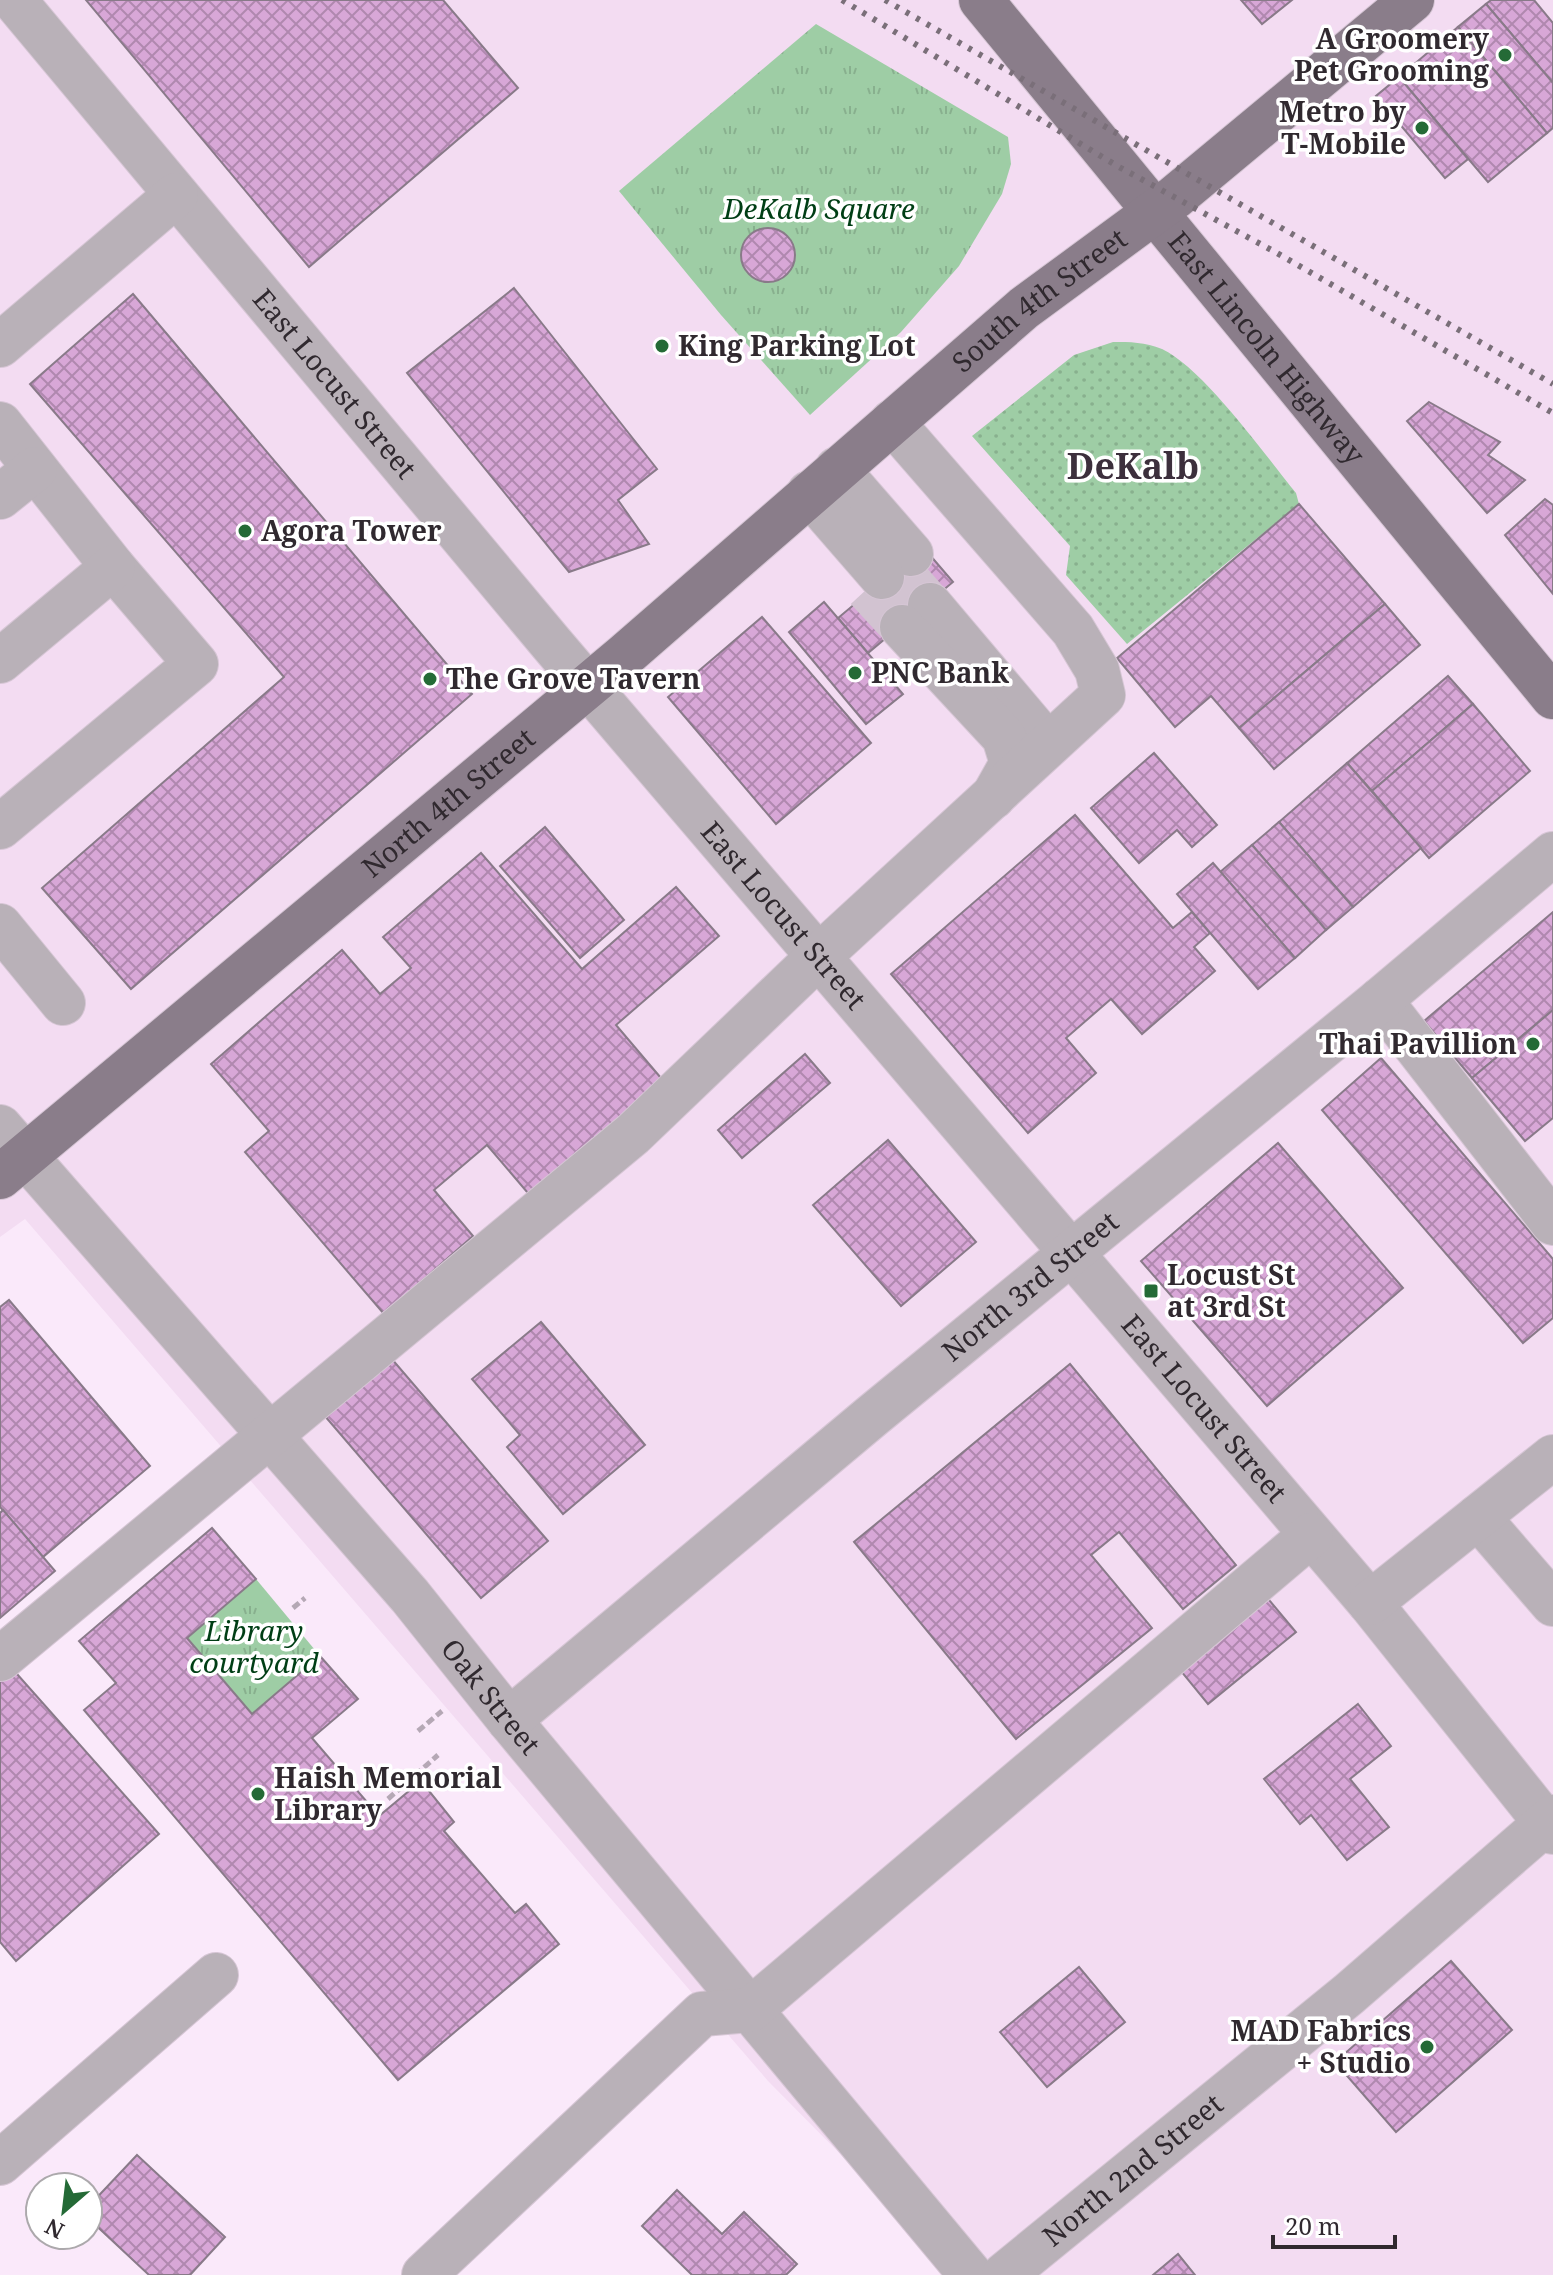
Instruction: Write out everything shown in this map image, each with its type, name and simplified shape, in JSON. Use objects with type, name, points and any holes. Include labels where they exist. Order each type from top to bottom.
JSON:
[{"type":"main road","name":"East Lincoln Highway","points":[[981,0],[1553,697]]},
{"type":"main road","name":"South 4th Street","points":[[892,422],[1042,293],[1156,212],[1412,0]]},
{"type":"main road","name":"North 4th Street","points":[[8,1153],[589,685],[892,422]]},
{"type":"street","name":"East Locust Street","points":[[14,0],[818,957],[1370,1603],[1551,1824]]},
{"type":"street","points":[[0,345],[176,195]]},
{"type":"street","points":[[0,1659],[633,1134],[818,957],[1103,695],[1097,670],[1073,630],[892,422]]},
{"type":"street","points":[[0,424],[113,567],[196,664],[0,827]]},
{"type":"street","points":[[0,497],[35,469]]},
{"type":"street","points":[[815,488],[889,571],[815,488]]},
{"type":"street","points":[[0,661],[113,567]]},
{"type":"street","points":[[923,610],[1049,713],[1025,769],[1012,763],[1004,737],[923,610]]},
{"type":"street","name":"North 3rd Street","points":[[509,1720],[1553,854]]},
{"type":"street","points":[[0,926],[63,1003]]},
{"type":"street","points":[[1380,1000],[1553,1223]]},
{"type":"street","name":"Oak Street","points":[[8,1153],[269,1435],[410,1596],[509,1720],[971,2275]]},
{"type":"street","points":[[1370,1603],[1553,1457]]},
{"type":"street","points":[[1478,1517],[1553,1604]]},
{"type":"street","points":[[424,2275],[702,2014],[750,2010],[1311,1535]]},
{"type":"street","name":"North 2nd Street","points":[[1004,2275],[1349,1994],[1551,1824]]},
{"type":"street","points":[[0,2163],[216,1975]]},
{"type":"path","points":[[293,1608],[305,1598]]},
{"type":"path","points":[[418,1731],[442,1711]]},
{"type":"path","points":[[388,1799],[438,1755]]},
{"type":"shaded area","points":[[0,0],[1553,0],[1553,2275],[960,2275],[768,2081],[25,1219],[0,1237]]},
{"type":"green space","name":"DeKalb Square","points":[[816,24],[1008,137],[1011,164],[1002,194],[959,266],[901,332],[810,415],[721,315],[619,191]]},
{"type":"green space","points":[[1113,342],[1131,342],[1162,349],[1196,374],[1251,436],[1296,493],[1299,504],[1127,644],[1066,575],[1070,546],[972,436],[1074,355]]},
{"type":"green space","name":"Library courtyard","points":[[256,1579],[320,1656],[252,1714],[187,1638]]},
{"type":"building","points":[[86,0],[443,0],[518,88],[309,267]]},
{"type":"building","points":[[1241,0],[1292,0],[1262,24]]},
{"type":"building","points":[[1491,0],[1534,0],[1553,23],[1553,83],[1486,4]]},
{"type":"building","name":"A Groomery Pet Grooming","points":[[1486,4],[1553,83],[1553,128],[1547,133],[1458,27]]},
{"type":"building","points":[[1458,27],[1547,133],[1488,182],[1399,77]]},
{"type":"building","name":"Metro by T-Mobile","points":[[1399,77],[1468,159],[1445,178],[1376,96]]},
{"type":"building","points":[[768,228],[787,236],[795,255],[787,274],[768,282],[749,274],[741,255],[749,236]]},
{"type":"building","points":[[514,288],[657,469],[618,500],[649,544],[569,572],[407,373]]},
{"type":"building","name":"Agora Tower","points":[[133,294],[472,694],[131,989],[42,888],[284,677],[30,384]]},
{"type":"building","points":[[1429,402],[1500,442],[1488,455],[1525,480],[1487,513],[1407,421]]},
{"type":"building","points":[[1545,499],[1553,505],[1553,594],[1505,535]]},
{"type":"building","points":[[1299,504],[1385,604],[1239,728],[1211,696],[1175,727],[1117,658]]},
{"type":"building","points":[[923,547],[953,582],[868,653],[838,618]]},
{"type":"building","name":"PNC Bank","points":[[824,602],[903,694],[866,724],[789,632]]},
{"type":"building","points":[[1385,604],[1420,645],[1274,769],[1239,728]]},
{"type":"building","points":[[762,617],[871,743],[776,824],[668,697]]},
{"type":"building","points":[[1448,676],[1473,704],[1372,791],[1347,763]]},
{"type":"building","points":[[1473,704],[1530,771],[1429,858],[1372,791]]},
{"type":"building","points":[[1154,753],[1217,825],[1192,847],[1177,830],[1139,863],[1091,808]]},
{"type":"building","points":[[1347,763],[1421,848],[1353,907],[1279,822]]},
{"type":"building","points":[[1075,815],[1173,928],[1192,912],[1210,933],[1194,947],[1215,971],[1142,1034],[1111,999],[1066,1038],[1096,1073],[1028,1133],[891,974]]},
{"type":"building","points":[[1279,822],[1353,907],[1326,930],[1252,845]]},
{"type":"building","points":[[545,827],[624,920],[580,958],[500,866]]},
{"type":"building","points":[[1252,845],[1326,930],[1295,958],[1220,872]]},
{"type":"building","points":[[481,853],[582,969],[676,887],[719,936],[616,1025],[672,1091],[539,1206],[487,1145],[434,1190],[473,1236],[384,1314],[245,1152],[269,1131],[211,1064],[342,950],[380,994],[411,968],[383,937]]},
{"type":"building","points":[[1213,863],[1295,958],[1258,989],[1177,894]]},
{"type":"building","points":[[1553,912],[1553,1010],[1472,1078],[1424,1021]]},
{"type":"building","name":"Thai Pavillion","points":[[1553,1010],[1553,1118],[1525,1141],[1472,1078]]},
{"type":"building","points":[[805,1054],[830,1083],[742,1158],[718,1130]]},
{"type":"building","points":[[1381,1058],[1553,1259],[1553,1318],[1523,1343],[1322,1110]]},
{"type":"building","points":[[888,1140],[976,1242],[901,1306],[813,1205]]},
{"type":"building","points":[[1278,1143],[1403,1288],[1267,1406],[1141,1261]]},
{"type":"building","points":[[9,1300],[150,1466],[43,1557],[0,1507],[0,1307]]},
{"type":"building","points":[[541,1322],[645,1445],[563,1514],[507,1447],[520,1435],[472,1379]]},
{"type":"building","points":[[391,1358],[548,1541],[481,1598],[324,1415]]},
{"type":"building","points":[[1070,1364],[1236,1565],[1183,1609],[1119,1532],[1091,1555],[1152,1628],[1016,1739],[854,1542]]},
{"type":"building","points":[[3,1510],[55,1571],[0,1618],[0,1513]]},
{"type":"building","name":"Haish Memorial Library","points":[[212,1528],[256,1579],[187,1638],[252,1714],[320,1656],[358,1699],[312,1738],[379,1816],[421,1781],[454,1822],[444,1831],[515,1913],[526,1904],[559,1944],[398,2080],[84,1710],[116,1683],[79,1641]]},
{"type":"building","points":[[1264,1594],[1296,1632],[1208,1704],[1176,1665]]},
{"type":"building","points":[[9,1665],[159,1834],[16,1961],[0,1942],[0,1674]]},
{"type":"building","points":[[1358,1704],[1391,1746],[1350,1779],[1389,1827],[1347,1860],[1311,1815],[1300,1824],[1264,1779]]},
{"type":"building","points":[[1451,1961],[1512,2030],[1396,2132],[1335,2062]]},
{"type":"building","points":[[1079,1967],[1125,2022],[1047,2087],[1000,2032]]},
{"type":"building","points":[[137,2155],[225,2237],[190,2275],[149,2275],[104,2233],[104,2190]]},
{"type":"building","points":[[677,2190],[722,2234],[744,2212],[797,2264],[786,2275],[692,2275],[642,2226]]},
{"type":"building","points":[[1178,2254],[1195,2275],[1153,2275]]},
{"type":"tunnel","points":[[896,566],[930,605]]},
{"type":"tunnel","points":[[867,589],[902,627]]},
{"type":"railway","points":[[842,0],[1119,167],[1277,253],[1553,413]]},
{"type":"railway","points":[[885,0],[1553,384]]},
{"type":"place","name":"A Groomery Pet Grooming","points":[[1505,55]]},
{"type":"place","name":"Metro by T-Mobile","points":[[1422,128]]},
{"type":"place","name":"King Parking Lot","points":[[662,346]]},
{"type":"place","name":"Agora Tower","points":[[245,531]]},
{"type":"place","name":"PNC Bank","points":[[855,673]]},
{"type":"place","name":"The Grove Tavern","points":[[430,679]]},
{"type":"place","name":"Thai Pavillion","points":[[1533,1044]]},
{"type":"place","name":"Locust St at 3rd St","points":[[1151,1291]]},
{"type":"place","name":"Haish Memorial Library","points":[[258,1794]]},
{"type":"place","name":"MAD Fabrics + Studio","points":[[1427,2047]]},
{"type":"district","name":"DeKalb","points":[[1133,466]]}]
